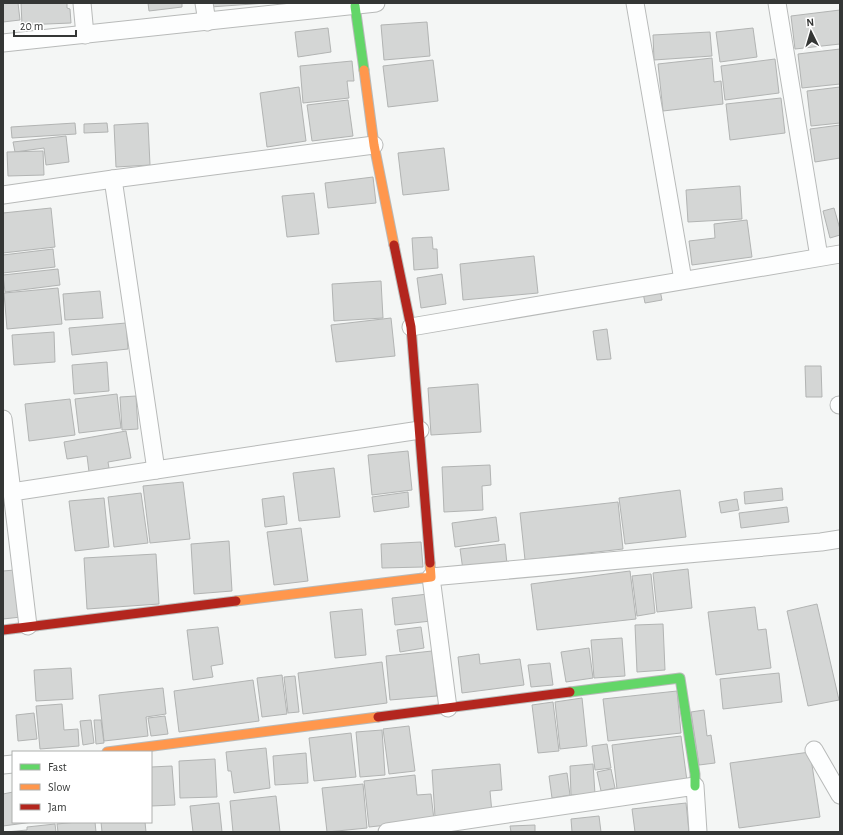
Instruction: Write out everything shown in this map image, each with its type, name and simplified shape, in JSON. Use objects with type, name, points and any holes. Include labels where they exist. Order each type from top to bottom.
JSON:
[{"type":"street","points":[[82,3],[85,35]]},
{"type":"street","points":[[204,3],[206,22]]},
{"type":"street","points":[[3,43],[206,22],[281,8],[355,6],[376,3]]},
{"type":"street","points":[[635,3],[683,280]]},
{"type":"street","points":[[777,3],[819,257]]},
{"type":"street","points":[[355,6],[374,145],[411,327],[431,577],[448,708]]},
{"type":"street","points":[[3,195],[374,145]]},
{"type":"street","points":[[113,179],[156,470]]},
{"type":"street","points":[[411,327],[840,254]]},
{"type":"street","points":[[3,419],[28,626]]},
{"type":"street","points":[[12,492],[420,430]]},
{"type":"street","points":[[3,630],[431,577],[805,544],[840,539]]},
{"type":"street","points":[[115,751],[680,678],[695,774],[698,832]]},
{"type":"street","points":[[814,750],[840,795]]},
{"type":"street","points":[[387,832],[696,786]]},
{"type":"building","points":[[3,3],[18,3],[20,20],[3,22]]},
{"type":"building","points":[[21,3],[67,3],[67,8],[70,9],[71,23],[22,25]]},
{"type":"building","points":[[148,3],[182,3],[182,7],[149,11]]},
{"type":"building","points":[[210,3],[267,3],[210,7]]},
{"type":"building","points":[[840,10],[840,44],[795,49],[791,16]]},
{"type":"building","points":[[427,22],[430,56],[384,60],[381,25]]},
{"type":"building","points":[[328,28],[331,52],[298,57],[295,32]]},
{"type":"building","points":[[753,28],[757,57],[720,62],[716,32]]},
{"type":"building","points":[[710,32],[712,56],[654,60],[653,35]]},
{"type":"building","points":[[840,49],[840,84],[802,88],[798,54]]},
{"type":"building","points":[[712,58],[714,82],[721,81],[723,104],[663,111],[658,64]]},
{"type":"building","points":[[775,59],[779,93],[725,100],[721,66]]},
{"type":"building","points":[[433,60],[438,101],[388,107],[383,66]]},
{"type":"building","points":[[352,61],[354,81],[347,81],[349,98],[303,103],[300,66]]},
{"type":"building","points":[[299,87],[306,141],[267,147],[260,93]]},
{"type":"building","points":[[840,87],[840,123],[811,126],[807,91]]},
{"type":"building","points":[[781,98],[785,133],[730,140],[726,104]]},
{"type":"building","points":[[348,100],[353,136],[312,141],[307,105]]},
{"type":"building","points":[[75,123],[76,134],[12,138],[11,127]]},
{"type":"building","points":[[107,123],[108,132],[84,133],[84,124]]},
{"type":"building","points":[[148,123],[150,165],[116,167],[114,125]]},
{"type":"building","points":[[840,125],[840,158],[815,162],[810,129]]},
{"type":"building","points":[[66,136],[69,162],[46,165],[44,148],[15,152],[13,142]]},
{"type":"building","points":[[444,148],[449,190],[403,195],[398,153]]},
{"type":"building","points":[[43,151],[44,175],[8,176],[7,152]]},
{"type":"building","points":[[373,177],[376,203],[328,208],[325,183]]},
{"type":"building","points":[[740,186],[742,219],[688,222],[686,190]]},
{"type":"building","points":[[314,193],[319,234],[287,237],[282,196]]},
{"type":"building","points":[[51,208],[55,247],[3,253],[3,213]]},
{"type":"building","points":[[834,208],[840,229],[840,235],[830,238],[823,211]]},
{"type":"building","points":[[747,220],[752,257],[692,265],[689,241],[715,238],[714,224]]},
{"type":"building","points":[[432,237],[433,249],[437,249],[438,268],[414,270],[412,238]]},
{"type":"building","points":[[53,249],[55,267],[3,273],[3,255]]},
{"type":"building","points":[[534,256],[538,293],[463,300],[460,264]]},
{"type":"building","points":[[58,269],[60,285],[5,292],[3,275]]},
{"type":"building","points":[[442,274],[446,304],[421,308],[417,278]]},
{"type":"building","points":[[381,281],[383,318],[334,321],[332,284]]},
{"type":"building","points":[[58,288],[62,324],[7,329],[4,293]]},
{"type":"building","points":[[660,290],[662,300],[645,303],[643,293]]},
{"type":"building","points":[[100,291],[103,318],[65,320],[63,294]]},
{"type":"building","points":[[391,318],[395,356],[336,362],[331,325]]},
{"type":"building","points":[[126,323],[128,349],[72,355],[69,328]]},
{"type":"building","points":[[607,329],[611,359],[597,360],[593,331]]},
{"type":"building","points":[[54,332],[55,362],[14,365],[12,335]]},
{"type":"building","points":[[107,362],[109,391],[74,394],[72,365]]},
{"type":"building","points":[[805,366],[821,366],[822,397],[806,397]]},
{"type":"building","points":[[478,384],[481,432],[431,435],[428,388]]},
{"type":"building","points":[[117,394],[121,428],[79,433],[75,399]]},
{"type":"building","points":[[136,396],[138,429],[122,430],[120,397]]},
{"type":"building","points":[[70,399],[75,435],[29,441],[25,404]]},
{"type":"building","points":[[126,431],[131,458],[108,462],[109,468],[89,472],[87,456],[67,459],[64,442]]},
{"type":"building","points":[[408,451],[412,490],[372,495],[368,455]]},
{"type":"building","points":[[490,465],[491,485],[482,486],[483,510],[444,512],[442,467]]},
{"type":"building","points":[[334,468],[340,517],[299,521],[293,473]]},
{"type":"building","points":[[183,482],[190,539],[150,543],[143,486]]},
{"type":"building","points":[[782,488],[783,500],[745,504],[744,492]]},
{"type":"building","points":[[680,490],[686,537],[625,544],[619,498]]},
{"type":"building","points":[[408,492],[409,507],[374,512],[372,497]]},
{"type":"building","points":[[141,493],[148,543],[114,547],[108,497]]},
{"type":"building","points":[[284,496],[287,524],[265,527],[262,499]]},
{"type":"building","points":[[104,498],[109,547],[75,551],[69,501]]},
{"type":"building","points":[[737,499],[739,510],[721,513],[719,502]]},
{"type":"building","points":[[618,502],[623,549],[525,560],[520,513]]},
{"type":"building","points":[[787,507],[789,522],[741,528],[739,513]]},
{"type":"building","points":[[496,517],[499,541],[455,547],[452,523]]},
{"type":"building","points":[[301,528],[308,581],[274,585],[267,532]]},
{"type":"building","points":[[229,541],[232,591],[194,594],[191,544]]},
{"type":"building","points":[[421,542],[423,567],[382,568],[381,544]]},
{"type":"building","points":[[505,544],[507,564],[463,570],[460,549]]},
{"type":"building","points":[[156,554],[159,604],[87,609],[84,558]]},
{"type":"building","points":[[688,569],[692,608],[657,612],[653,573]]},
{"type":"building","points":[[15,570],[21,617],[3,619],[3,571]]},
{"type":"building","points":[[630,571],[636,619],[537,630],[531,584]]},
{"type":"building","points":[[651,574],[655,613],[637,616],[632,576]]},
{"type":"building","points":[[428,594],[431,621],[395,625],[392,598]]},
{"type":"building","points":[[817,604],[839,700],[808,706],[787,611]]},
{"type":"building","points":[[755,607],[758,630],[766,629],[771,668],[716,675],[708,612]]},
{"type":"building","points":[[362,609],[366,655],[335,658],[330,612]]},
{"type":"building","points":[[663,624],[665,670],[637,672],[635,625]]},
{"type":"building","points":[[218,627],[223,664],[211,666],[213,677],[193,680],[187,630]]},
{"type":"building","points":[[421,627],[424,648],[400,652],[397,630]]},
{"type":"building","points":[[622,638],[625,676],[594,678],[591,640]]},
{"type":"building","points":[[589,648],[593,678],[566,682],[561,652]]},
{"type":"building","points":[[432,651],[437,696],[390,700],[386,656]]},
{"type":"building","points":[[479,654],[480,664],[520,659],[524,685],[462,693],[458,657]]},
{"type":"building","points":[[382,662],[387,703],[303,714],[298,673]]},
{"type":"building","points":[[550,663],[553,685],[531,687],[528,665]]},
{"type":"building","points":[[71,668],[73,699],[36,701],[34,670]]},
{"type":"building","points":[[779,673],[782,702],[723,709],[720,679]]},
{"type":"building","points":[[282,675],[287,714],[262,717],[257,678]]},
{"type":"building","points":[[295,676],[299,712],[288,713],[284,677]]},
{"type":"building","points":[[253,680],[259,721],[179,732],[174,691]]},
{"type":"building","points":[[163,688],[166,714],[146,717],[148,736],[104,741],[99,695]]},
{"type":"building","points":[[677,691],[681,733],[608,741],[603,699]]},
{"type":"building","points":[[582,698],[587,746],[560,749],[555,702]]},
{"type":"building","points":[[553,702],[559,751],[538,753],[532,705]]},
{"type":"building","points":[[62,704],[64,730],[78,729],[79,746],[40,749],[36,706]]},
{"type":"building","points":[[704,710],[707,736],[711,735],[715,763],[699,765],[691,712]]},
{"type":"building","points":[[34,713],[37,739],[18,741],[16,715]]},
{"type":"building","points":[[165,716],[168,734],[151,736],[148,718]]},
{"type":"building","points":[[91,720],[94,743],[83,745],[80,721]]},
{"type":"building","points":[[94,720],[101,720],[104,743],[96,744]]},
{"type":"building","points":[[409,726],[415,771],[389,774],[383,729]]},
{"type":"building","points":[[382,730],[385,775],[360,777],[356,732]]},
{"type":"building","points":[[351,733],[356,777],[314,781],[309,738]]},
{"type":"building","points":[[681,736],[687,781],[617,789],[612,745]]},
{"type":"building","points":[[607,744],[611,768],[595,770],[592,746]]},
{"type":"building","points":[[266,748],[270,788],[234,793],[231,771],[228,771],[226,752]]},
{"type":"building","points":[[810,752],[820,817],[739,828],[730,763]]},
{"type":"building","points":[[306,753],[308,783],[275,785],[273,756]]},
{"type":"building","points":[[215,759],[217,797],[180,798],[179,761]]},
{"type":"building","points":[[500,764],[502,790],[490,791],[492,813],[435,817],[432,770]]},
{"type":"building","points":[[593,764],[595,794],[571,795],[570,766]]},
{"type":"building","points":[[172,766],[175,805],[152,806],[152,767]]},
{"type":"building","points":[[611,769],[615,788],[601,791],[597,772]]},
{"type":"building","points":[[567,773],[570,795],[552,798],[549,776]]},
{"type":"building","points":[[415,775],[417,795],[431,794],[434,820],[369,827],[364,781]]},
{"type":"building","points":[[363,784],[367,828],[327,832],[322,788]]},
{"type":"building","points":[[12,792],[12,823],[26,823],[3,826],[3,794]]},
{"type":"building","points":[[276,796],[280,832],[233,832],[230,801]]},
{"type":"building","points":[[219,803],[222,832],[193,832],[190,806]]},
{"type":"building","points":[[686,803],[689,832],[635,832],[632,809]]},
{"type":"building","points":[[599,816],[601,832],[572,832],[571,819]]},
{"type":"building","points":[[95,823],[96,832],[58,832],[57,824]]},
{"type":"building","points":[[101,823],[145,823],[146,832],[102,832]]},
{"type":"building","points":[[55,824],[56,832],[6,832],[27,830],[27,827]]},
{"type":"building","points":[[535,825],[535,832],[511,832],[510,826]]},
{"type":"traffic: fast","points":[[355,6],[364,70]]},
{"type":"traffic: fast","points":[[570,692],[680,678],[695,774],[695,786]]},
{"type":"traffic: slow","points":[[364,70],[374,145],[394,245]]},
{"type":"traffic: slow","points":[[236,601],[431,577],[430,563]]},
{"type":"traffic: slow","points":[[115,751],[378,717]]},
{"type":"traffic: jam","points":[[394,245],[411,327],[430,563]]},
{"type":"traffic: jam","points":[[3,630],[236,601]]},
{"type":"traffic: jam","points":[[378,717],[570,692]]}]
